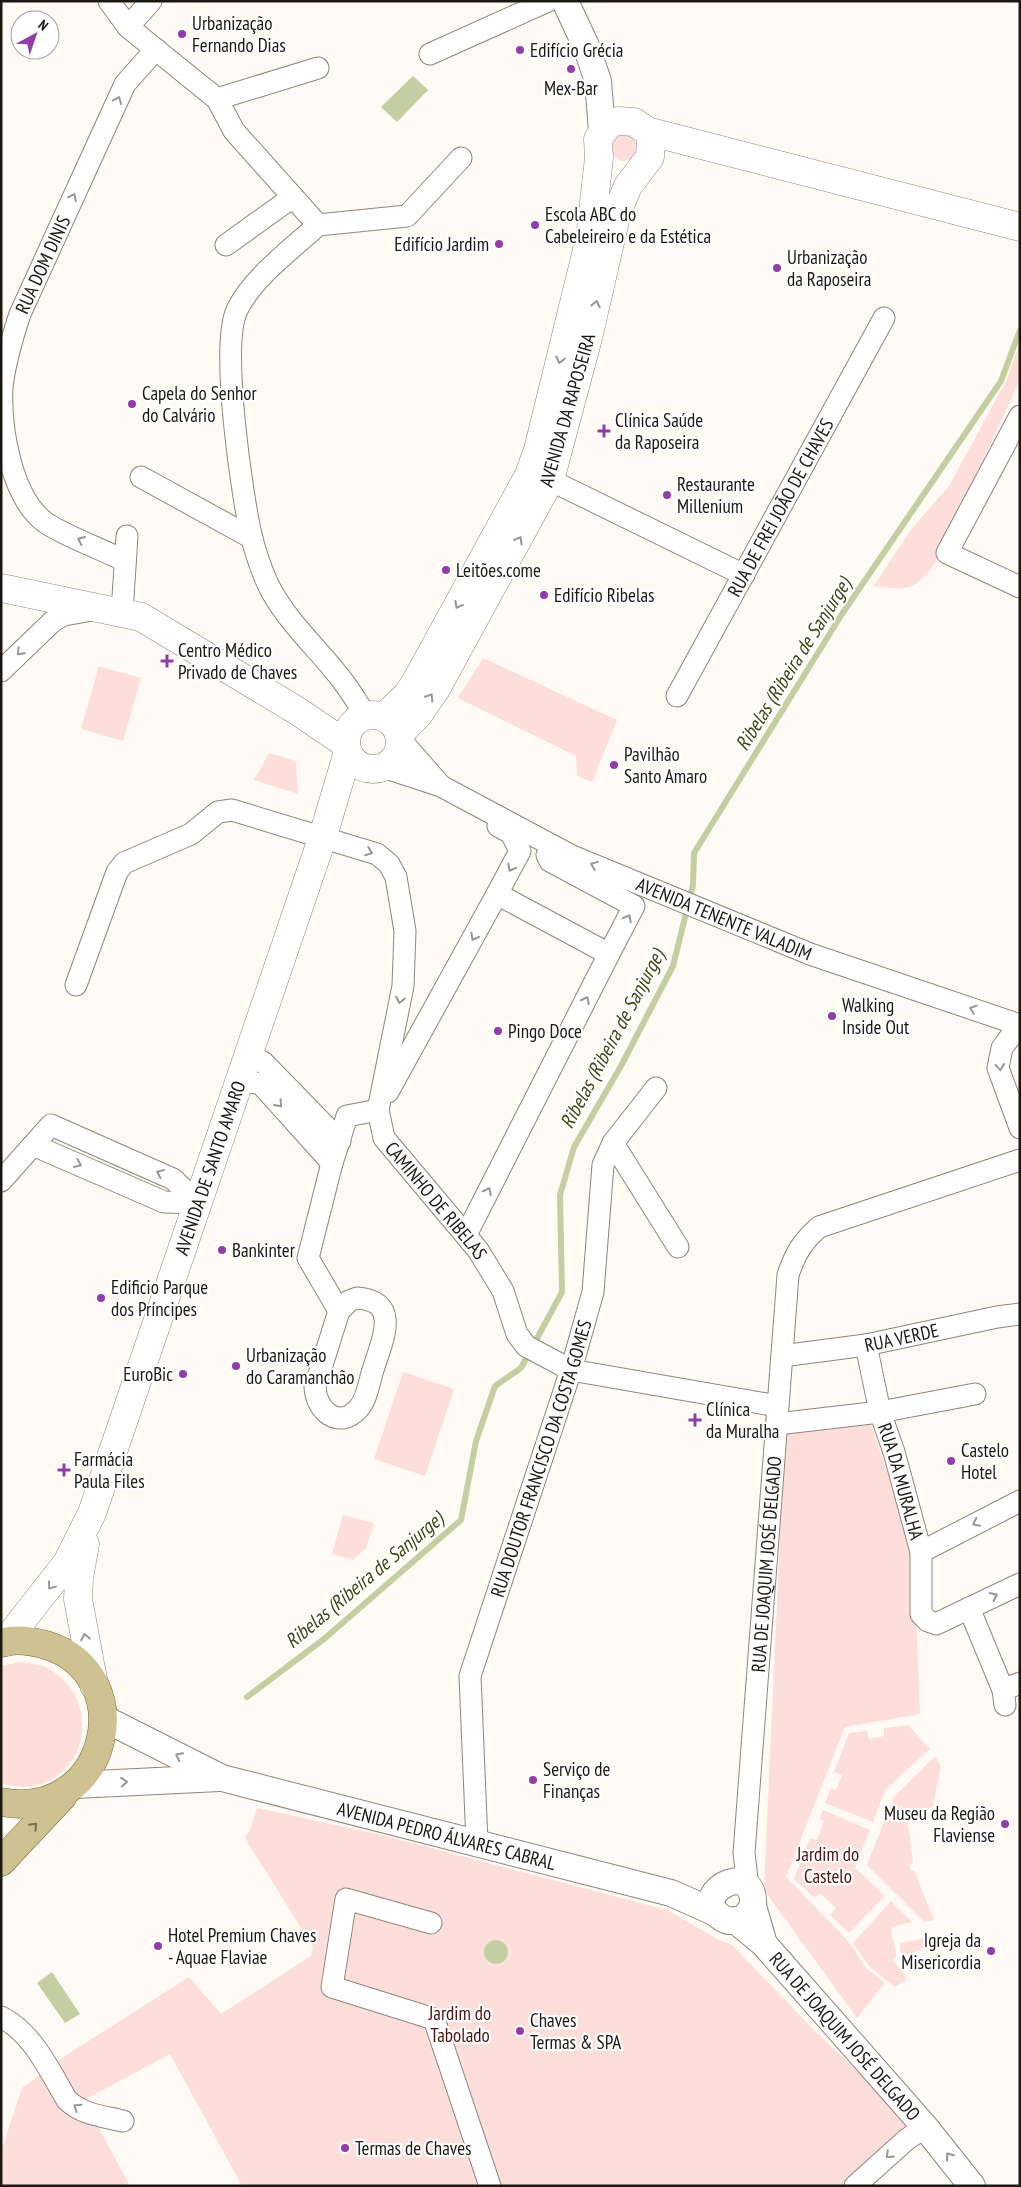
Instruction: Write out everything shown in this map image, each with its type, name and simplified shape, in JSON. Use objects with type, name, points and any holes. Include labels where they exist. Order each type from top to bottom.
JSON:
[{"type":"main road","points":[[602,131],[609,124],[637,126],[711,148],[1020,227]]},
{"type":"main road","name":"AVENIDA DA RAPOSEIRA","points":[[382,724],[418,715],[436,689],[550,480],[588,338],[617,212],[624,194],[641,169],[652,148],[637,126]]},
{"type":"main road","name":"AVENIDA DA RAPOSEIRA","points":[[382,724],[408,694],[418,678],[529,475],[538,450],[588,249],[598,158],[597,148],[602,131]]},
{"type":"main road","points":[[598,158],[610,171],[619,175],[641,169],[679,152],[711,148]]},
{"type":"main road","points":[[6,589],[141,618],[296,710],[347,748],[360,766],[380,768],[396,756],[382,724]]},
{"type":"main road","points":[[296,710],[320,716],[382,724]]},
{"type":"main road","points":[[347,748],[350,728],[382,724]]},
{"type":"main road","name":"AVENIDA DE SANTO AMARO","points":[[92,1513],[325,830],[347,748]]},
{"type":"main road","name":"AVENIDA DE SANTO AMARO","points":[[325,830],[351,792],[380,768]]},
{"type":"main road","points":[[3,1642],[67,1563],[92,1513]]},
{"type":"main road","points":[[1,1862],[91,1766],[101,1743],[103,1718],[101,1701],[94,1685],[79,1609],[78,1589],[92,1513]]},
{"type":"main road","points":[[3,1642],[32,1641],[57,1648],[78,1664],[94,1685]]},
{"type":"main road","points":[[1,1802],[19,1805],[46,1802],[72,1788]]},
{"type":"street","points":[[109,1],[128,27],[217,99],[234,131],[318,225],[407,216],[462,158]]},
{"type":"street","points":[[128,27],[151,1]]},
{"type":"street","points":[[430,54],[549,2]]},
{"type":"street","name":"AVENIDA DA RAPOSEIRA","points":[[549,2],[586,46],[598,81],[602,131]]},
{"type":"street","name":"RUA DOM DINIS","points":[[125,561],[47,523],[29,507],[13,476],[3,430],[1,390],[8,352],[20,314],[125,84],[156,49]]},
{"type":"street","points":[[217,99],[318,68]]},
{"type":"street","name":"AVENIDA DA RAPOSEIRA","points":[[598,81],[637,126]]},
{"type":"street","points":[[226,246],[293,197]]},
{"type":"street","name":"AVENIDA TENENTE VALADIM","points":[[318,225],[255,282],[237,310],[230,341],[242,478],[252,538],[263,571],[278,601],[302,636],[441,786]]},
{"type":"street","name":"RUA DE FREI JOÃO DE CHAVES","points":[[677,696],[884,318]]},
{"type":"street","points":[[1020,416],[947,553],[1020,587]]},
{"type":"street","points":[[141,478],[252,538]]},
{"type":"street","points":[[550,480],[744,575]]},
{"type":"street","points":[[1,671],[39,632],[64,615],[109,610],[125,561],[127,536]]},
{"type":"street","points":[[6,589],[30,600],[38,608],[41,618],[39,632]]},
{"type":"street","name":"AVENIDA TENENTE VALADIM","points":[[380,768],[441,786],[572,856],[850,968],[1020,1025]]},
{"type":"street","points":[[339,1310],[349,1301],[367,1299],[383,1310],[387,1325],[363,1402],[355,1412],[342,1417],[326,1413],[319,1406],[315,1398],[315,1387],[339,1310],[308,1258],[332,1162],[347,1116],[378,1110],[520,851],[511,833],[472,811],[461,797]]},
{"type":"street","name":"CAMINHO DE RIBELAS","points":[[76,985],[117,872],[124,864],[191,834],[218,812],[232,810],[325,830],[377,854],[388,864],[396,877],[405,931],[403,986],[378,1110],[384,1138],[478,1250],[503,1291],[517,1334],[526,1346],[571,1370]]},
{"type":"street","points":[[466,1235],[634,906],[550,861],[539,840]]},
{"type":"street","points":[[497,894],[609,954]]},
{"type":"street","points":[[1020,1025],[1002,1048],[998,1068],[1020,1128]]},
{"type":"street","points":[[332,1162],[244,1068],[263,1062],[340,1141]]},
{"type":"street","name":"RUA DOUTOR FRANCISCO DA COSTA GOMES","points":[[477,1843],[470,1676],[571,1370],[593,1292],[603,1165],[613,1142],[656,1088]]},
{"type":"street","points":[[613,1142],[678,1247]]},
{"type":"street","points":[[1,1181],[33,1145],[164,1202],[198,1203]]},
{"type":"street","name":"RUA DE JOAQUIM JOSÉ DELGADO","points":[[972,2186],[925,2126],[764,1944],[732,1899],[744,1853],[788,1275],[795,1254],[804,1240],[819,1227],[1020,1160]]},
{"type":"street","name":"RUA VERDE","points":[[782,1356],[866,1345],[997,1317],[1020,1314]]},
{"type":"street","name":"RUA DA MURALHA","points":[[866,1345],[880,1412],[894,1452],[921,1552],[921,1614],[928,1621],[936,1624],[968,1608]]},
{"type":"street","name":"RUA DA MURALHA","points":[[571,1370],[778,1415],[880,1412]]},
{"type":"street","points":[[880,1412],[974,1394]]},
{"type":"street","points":[[921,1552],[1020,1501]]},
{"type":"street","points":[[1009,1692],[968,1608],[1020,1584]]},
{"type":"street","points":[[103,1718],[222,1778]]},
{"type":"street","points":[[72,1788],[222,1778]]},
{"type":"street","name":"AVENIDA PEDRO ÁLVARES CABRAL","points":[[222,1778],[671,1893],[732,1899]]},
{"type":"street","points":[[431,1923],[346,1899],[332,1988],[434,2019],[490,2186]]},
{"type":"street","points":[[1,2016],[15,2024],[29,2039],[67,2100],[76,2108],[86,2113],[123,2121]]},
{"type":"street","points":[[855,2186],[906,2140],[925,2126]]},
{"type":"green space","points":[[624,135],[633,139],[637,148],[633,157],[624,161],[615,157],[611,148],[615,139]]},
{"type":"green space","points":[[1020,343],[1020,380],[937,560],[923,578],[911,586],[896,588],[874,586],[910,531],[949,486],[1006,381]]},
{"type":"green space","points":[[483,658],[617,720],[592,782],[577,776],[576,756],[458,698]]},
{"type":"green space","points":[[99,666],[141,678],[123,741],[81,729]]},
{"type":"green space","points":[[269,753],[296,761],[298,794],[254,780]]},
{"type":"green space","points":[[403,1372],[454,1389],[425,1476],[374,1459]]},
{"type":"green space","points":[[867,1413],[914,1550],[920,1714],[845,1727],[786,1877],[849,1942],[866,1968],[885,1983],[857,2018],[764,1890],[785,1423]]},
{"type":"green space","points":[[343,1515],[374,1523],[366,1548],[353,1560],[332,1554]]},
{"type":"green space","points":[[20,1662],[43,1666],[62,1679],[75,1696],[81,1715],[82,1735],[76,1754],[64,1770],[47,1782],[24,1787],[1,1783],[1,1666]]},
{"type":"green space","name":"Jardim do Castelo","points":[[908,1725],[930,1749],[885,1790],[873,1822],[825,1803],[831,1788],[836,1790],[842,1775],[834,1772],[849,1733],[867,1731],[869,1739],[884,1736],[884,1728]]},
{"type":"green space","name":"Jardim do Castelo","points":[[935,1756],[941,1766],[933,1806],[908,1823],[913,1863],[909,1864],[911,1871],[914,1871],[934,1920],[924,1922],[867,1865],[894,1797]]},
{"type":"green space","name":"Jardim do Tabolado","points":[[257,1808],[386,1836],[667,1910],[717,1939],[732,1945],[813,2029],[865,2078],[916,2139],[850,2186],[242,2186],[170,2054],[84,2100],[130,2186],[1,2186],[1,2151],[22,2088],[68,2054],[189,1977],[221,2014],[311,1956],[313,1947],[245,1838],[250,1830]]},
{"type":"green space","name":"Jardim do Castelo","points":[[823,1810],[870,1830],[855,1868],[885,1896],[849,1933],[830,1915],[836,1908],[820,1893],[815,1898],[794,1879],[810,1838],[817,1840],[824,1821],[819,1819]]},
{"type":"green space","name":"Jardim do Castelo","points":[[891,1901],[912,1922],[892,1927],[896,1957],[892,1959],[907,1979],[895,1987],[869,1966],[853,1943]]},
{"type":"green space","points":[[933,1937],[937,1938],[936,1944],[901,1957],[900,1943]]},
{"type":"shaded area","points":[[413,76],[428,90],[397,122],[381,107]]},
{"type":"shaded area","points":[[496,1940],[504,1944],[508,1952],[504,1960],[496,1964],[488,1960],[484,1952],[488,1944]]},
{"type":"shaded area","points":[[52,1972],[80,2014],[65,2023],[37,1983]]},
{"type":"waterway","name":"Ribelas (Ribeira de Sanjurge)","points":[[247,1697],[324,1639],[461,1520],[476,1441],[495,1386],[521,1368],[562,1292],[560,1195],[574,1147],[621,1066],[673,966],[693,885],[694,853],[842,614],[1001,381],[1020,330]]},
{"type":"place","name":"Urbanização Fernando Dias","points":[[182,34]]},
{"type":"place","name":"Edifício Grécia","points":[[520,50]]},
{"type":"place","name":"Mex-Bar","points":[[571,69]]},
{"type":"place","name":"Escola ABC do Cabeleireiro e da Estética","points":[[535,225]]},
{"type":"place","name":"Edifício Jardim","points":[[499,244]]},
{"type":"place","name":"Urbanização da Raposeira","points":[[777,268]]},
{"type":"place","name":"Capela do Senhor do Calvário","points":[[132,404]]},
{"type":"place","name":"Clínica Saúde da Raposeira","points":[[604,431]]},
{"type":"place","name":"Restaurante Millenium","points":[[667,495]]},
{"type":"place","name":"Leitões.come","points":[[446,570]]},
{"type":"place","name":"Edifício Ribelas","points":[[544,595]]},
{"type":"place","name":"Centro Médico Privado de Chaves","points":[[167,661]]},
{"type":"place","name":"Pavilhão Santo Amaro","points":[[614,765]]},
{"type":"place","name":"Walking Inside Out","points":[[832,1016]]},
{"type":"place","name":"Pingo Doce","points":[[498,1031]]},
{"type":"place","name":"Bankinter","points":[[222,1250]]},
{"type":"place","name":"Edificio Parque dos Príncipes","points":[[101,1298]]},
{"type":"place","name":"Urbanização do Caramanchão","points":[[236,1366]]},
{"type":"place","name":"EuroBic","points":[[183,1374]]},
{"type":"place","name":"Clínica da Muralha","points":[[695,1420]]},
{"type":"place","name":"Castelo Hotel","points":[[951,1461]]},
{"type":"place","name":"Farmácia Paula Files","points":[[64,1470]]},
{"type":"place","name":"Serviço de Finanças","points":[[533,1780]]},
{"type":"place","name":"Museu da Região Flaviense","points":[[1005,1824]]},
{"type":"place","name":"Hotel Premium Chaves - Aquae Flaviae","points":[[158,1946]]},
{"type":"place","name":"Igreja da Misericordia","points":[[991,1951]]},
{"type":"place","name":"Chaves Termas & SPA","points":[[520,2031]]},
{"type":"place","name":"Termas de Chaves","points":[[345,2148]]}]
